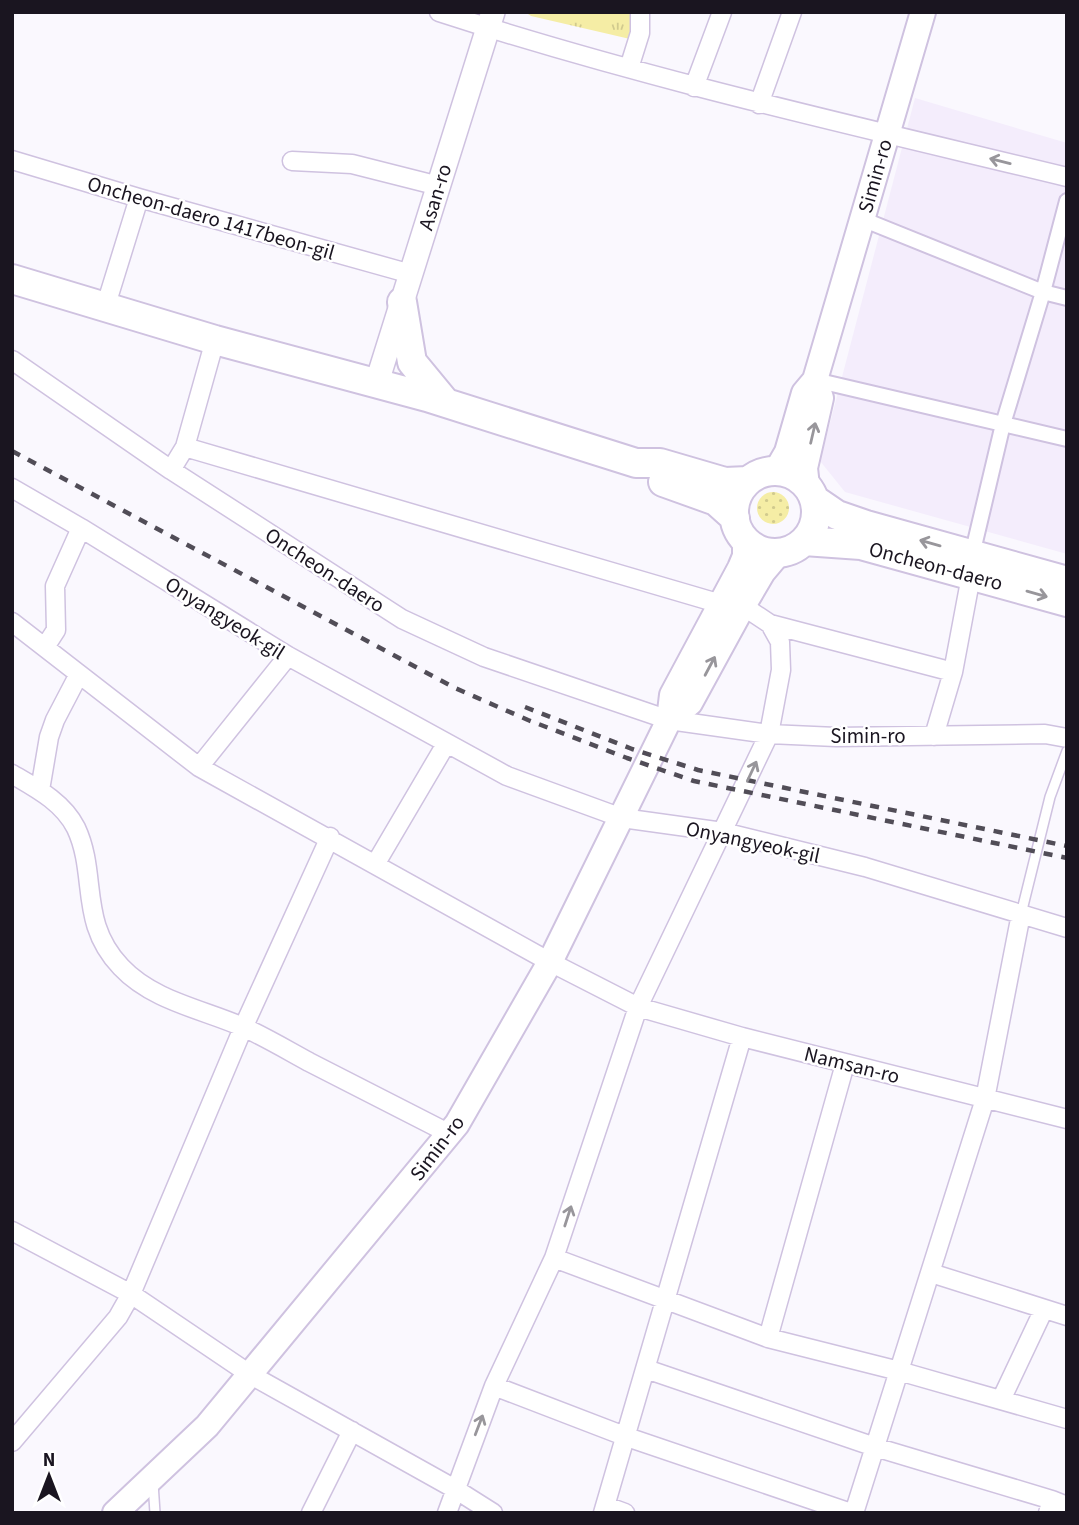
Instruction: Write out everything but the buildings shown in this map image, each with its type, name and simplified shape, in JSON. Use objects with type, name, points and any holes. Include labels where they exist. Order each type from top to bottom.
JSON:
[{"type":"main road","name":"Simin-ro","points":[[776,471],[787,452],[804,393],[815,380],[923,12]]},
{"type":"main road","points":[[12,279],[215,340],[445,402],[636,463],[660,463],[726,482],[748,481],[763,473],[776,471],[789,473],[811,493],[816,513],[814,526],[791,547],[761,551],[716,501],[650,477],[636,463]]},
{"type":"main road","points":[[402,302],[412,362],[445,402]]},
{"type":"main road","name":"Simin-ro","points":[[811,493],[805,468],[821,398],[815,380]]},
{"type":"main road","points":[[740,529],[736,498],[748,481]]},
{"type":"main road","name":"Oncheon-daero","points":[[811,493],[837,515],[1067,602]]},
{"type":"main road","name":"Simin-ro","points":[[115,1513],[207,1426],[450,1135],[550,962],[669,720],[690,703],[732,605],[745,556],[740,529]]},
{"type":"main road","name":"Oncheon-daero","points":[[791,547],[861,545],[1067,581]]},
{"type":"main road","name":"Simin-ro","points":[[732,605],[791,547]]},
{"type":"street","points":[[439,12],[491,20],[629,68],[694,87],[1067,177]]},
{"type":"street","points":[[629,68],[640,33],[640,12]]},
{"type":"street","points":[[694,87],[722,12]]},
{"type":"street","points":[[759,104],[792,12]]},
{"type":"street","name":"Asan-ro","points":[[377,382],[491,20]]},
{"type":"street","name":"Oncheon-daero 1417beon-gil","points":[[12,160],[411,274]]},
{"type":"street","points":[[292,161],[352,164],[439,186]]},
{"type":"street","points":[[105,308],[139,198]]},
{"type":"street","name":"Oncheon-daero","points":[[972,565],[1003,424],[1067,201]]},
{"type":"street","points":[[862,219],[1043,292],[1067,298]]},
{"type":"street","points":[[171,470],[185,447],[215,340]]},
{"type":"street","name":"Oncheon-daero","points":[[12,360],[171,470],[402,619],[484,657],[669,720]]},
{"type":"street","points":[[815,380],[1067,439]]},
{"type":"street","points":[[185,447],[732,605],[770,624],[953,672]]},
{"type":"street","name":"Onyangyeok-gil","points":[[12,488],[288,656],[507,776],[622,818],[723,832],[865,867],[1067,928]]},
{"type":"street","points":[[45,647],[56,630],[55,586],[81,528]]},
{"type":"street","points":[[934,736],[953,672],[972,565]]},
{"type":"street","name":"Namsan-ro","points":[[12,622],[199,767],[330,837],[550,962],[638,1007],[742,1037],[1067,1119]]},
{"type":"street","points":[[447,1513],[494,1386],[554,1258],[638,1007],[769,734],[781,670],[780,642],[770,624]]},
{"type":"street","points":[[199,767],[288,656]]},
{"type":"street","points":[[40,790],[49,737],[79,674]]},
{"type":"street","name":"Simin-ro","points":[[669,720],[769,734],[836,737],[1045,734],[1067,738]]},
{"type":"street","points":[[376,863],[446,744]]},
{"type":"street","points":[[12,774],[40,790],[62,808],[75,828],[84,853],[91,908],[99,934],[119,966],[140,985],[243,1028],[450,1135]]},
{"type":"street","points":[[12,1442],[118,1317],[131,1294],[243,1028],[330,837]]},
{"type":"street","points":[[494,1386],[627,1437],[852,1513],[876,1447],[985,1099],[1021,914]]},
{"type":"street","points":[[625,1513],[604,1509],[742,1037]]},
{"type":"street","points":[[768,1338],[845,1063]]},
{"type":"street","points":[[12,1230],[131,1294],[251,1375],[493,1513]]},
{"type":"street","points":[[554,1258],[768,1338],[899,1371],[1067,1419]]},
{"type":"street","points":[[931,1273],[1067,1316]]},
{"type":"street","points":[[1001,1400],[1044,1309]]},
{"type":"street","points":[[646,1369],[1056,1506]]},
{"type":"street","points":[[311,1513],[352,1431]]},
{"type":"lane","points":[[1021,914],[1049,797],[1067,751]]},
{"type":"lane","points":[[152,1478],[155,1513]]},
{"type":"shaded area","points":[[915,98],[1067,143],[1067,554],[845,492],[820,461]]},
{"type":"green space","points":[[525,12],[630,12],[630,39],[531,16]]},
{"type":"green space","points":[[773,492],[785,496],[789,508],[785,520],[773,524],[761,520],[757,508],[761,496]]},
{"type":"railway","points":[[12,451],[455,688],[528,720],[694,781],[1067,858]]},
{"type":"railway","points":[[525,707],[632,749],[698,770],[1067,846]]}]
